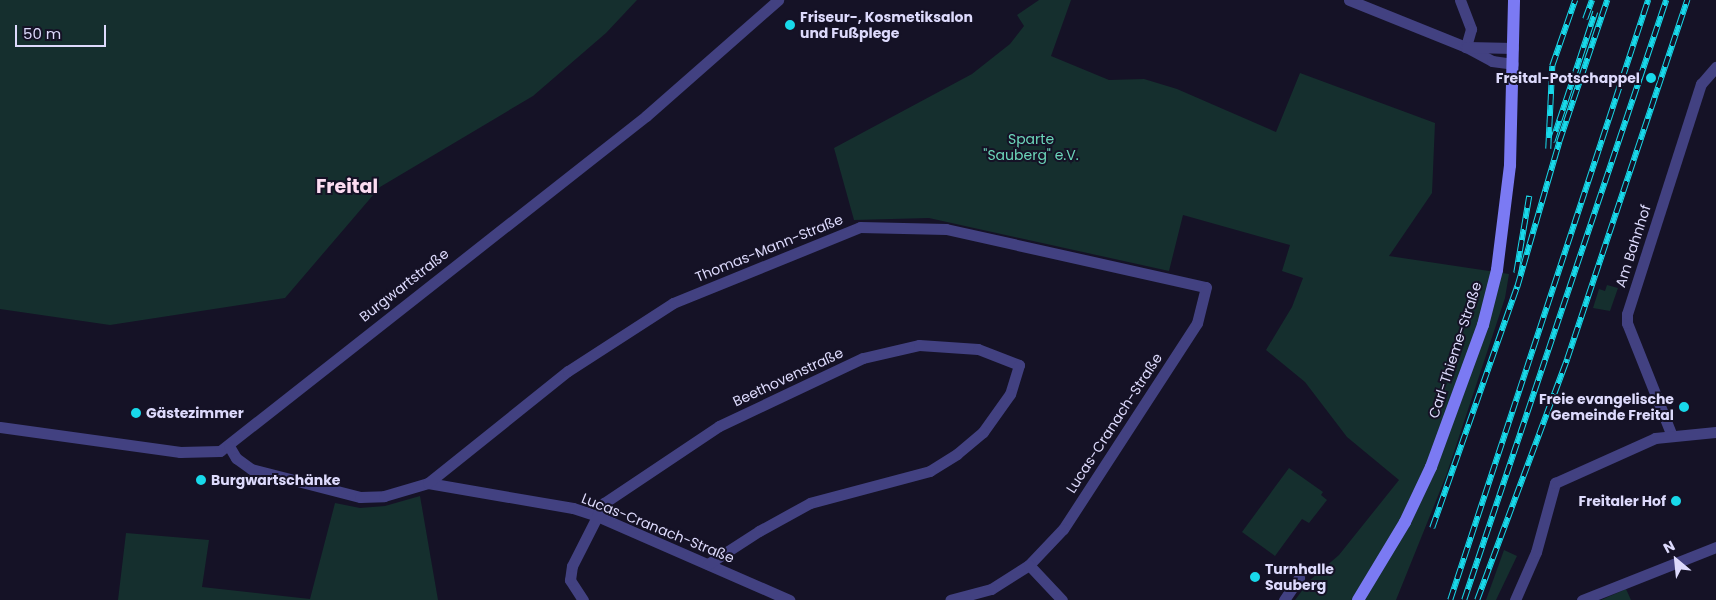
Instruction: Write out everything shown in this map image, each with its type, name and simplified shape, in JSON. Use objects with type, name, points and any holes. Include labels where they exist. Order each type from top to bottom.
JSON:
[{"type":"main road","name":"Carl-Thieme-Straße","points":[[1358,600],[1400,530],[1431,467],[1482,324],[1497,270],[1510,165],[1514,0]]},
{"type":"street","name":"Burgwartstraße","points":[[0,427],[193,454],[209,454],[229,446],[275,406],[646,116],[778,0]]},
{"type":"street","points":[[1349,0],[1466,46],[1492,61],[1513,64]]},
{"type":"street","points":[[1460,0],[1470,29],[1466,46]]},
{"type":"street","points":[[1466,46],[1513,48]]},
{"type":"street","name":"Am Bahnhof","points":[[1672,436],[1627,323],[1627,314],[1701,84],[1716,67]]},
{"type":"street","name":"Thomas-Mann-Straße","points":[[428,483],[568,371],[673,303],[860,227],[946,229],[1206,287]]},
{"type":"street","name":"Lucas-Cranach-Straße","points":[[950,600],[991,589],[1029,565],[1063,529],[1197,323],[1206,287]]},
{"type":"street","name":"Beethovenstraße","points":[[583,600],[570,580],[572,566],[604,503],[719,426],[862,358],[919,345],[978,349],[1019,364],[1010,394],[983,432],[958,454],[930,471],[810,504],[759,531],[708,564]]},
{"type":"street","points":[[1515,600],[1536,552],[1555,483],[1655,438],[1716,432]]},
{"type":"street","name":"Lucas-Cranach-Straße","points":[[229,446],[236,458],[251,468],[360,497],[384,496],[428,483],[530,500],[597,516],[789,600]]},
{"type":"street","points":[[1582,600],[1716,547]]},
{"type":"street","points":[[1029,565],[1062,600]]},
{"type":"street","points":[[1284,600],[1298,578]]},
{"type":"green space","points":[[0,0],[637,0],[606,33],[533,96],[380,187],[285,298],[110,325],[0,309]]},
{"type":"green space","name":"Sparte \"Sauberg\" e.V.","points":[[1039,0],[1071,0],[1051,56],[1109,80],[1144,79],[1177,89],[1276,132],[1300,73],[1435,123],[1432,193],[1389,256],[1509,274],[1505,298],[1446,476],[1396,600],[1295,600],[1310,580],[1339,555],[1399,480],[1347,437],[1305,382],[1266,350],[1292,307],[1303,278],[1282,271],[1290,245],[1183,215],[1169,271],[929,218],[854,220],[834,148],[972,74],[1010,44],[1024,26],[1017,15]]},
{"type":"green space","points":[[1607,285],[1618,288],[1610,311],[1593,308],[1599,289],[1605,291]]},
{"type":"green space","points":[[1289,468],[1323,492],[1321,495],[1327,500],[1309,523],[1302,519],[1275,556],[1242,532]]},
{"type":"green space","points":[[420,496],[438,600],[118,600],[126,533],[209,540],[202,587],[310,599],[335,503],[360,508],[385,506]]},
{"type":"green space","points":[[1504,550],[1517,556],[1496,600],[1486,600]]},
{"type":"green space","points":[[1626,589],[1631,600],[1601,600]]},
{"type":"railway","points":[[1548,149],[1552,66],[1575,0]]},
{"type":"railway","points":[[1585,19],[1592,0]]},
{"type":"railway","points":[[1432,528],[1517,287],[1559,142],[1607,0]]},
{"type":"railway","points":[[1450,600],[1648,0]]},
{"type":"railway","points":[[1464,600],[1666,0]]},
{"type":"railway","points":[[1477,600],[1567,359],[1687,0]]},
{"type":"railway","points":[[1552,142],[1595,12]]},
{"type":"railway","points":[[1516,273],[1529,196]]},
{"type":"place","name":"Friseur-, Kosmetiksalon und Fußplege","points":[[790,25]]},
{"type":"place","name":"Freital-Potschappel","points":[[1651,78]]},
{"type":"place","name":"Freie evangelische Gemeinde Freital","points":[[1684,407]]},
{"type":"place","name":"Gästezimmer","points":[[136,413]]},
{"type":"place","name":"Burgwartschänke","points":[[201,480]]},
{"type":"place","name":"Freitaler Hof","points":[[1676,501]]},
{"type":"place","name":"Turnhalle Sauberg","points":[[1255,577]]},
{"type":"district","name":"Freital","points":[[347,187]]}]
